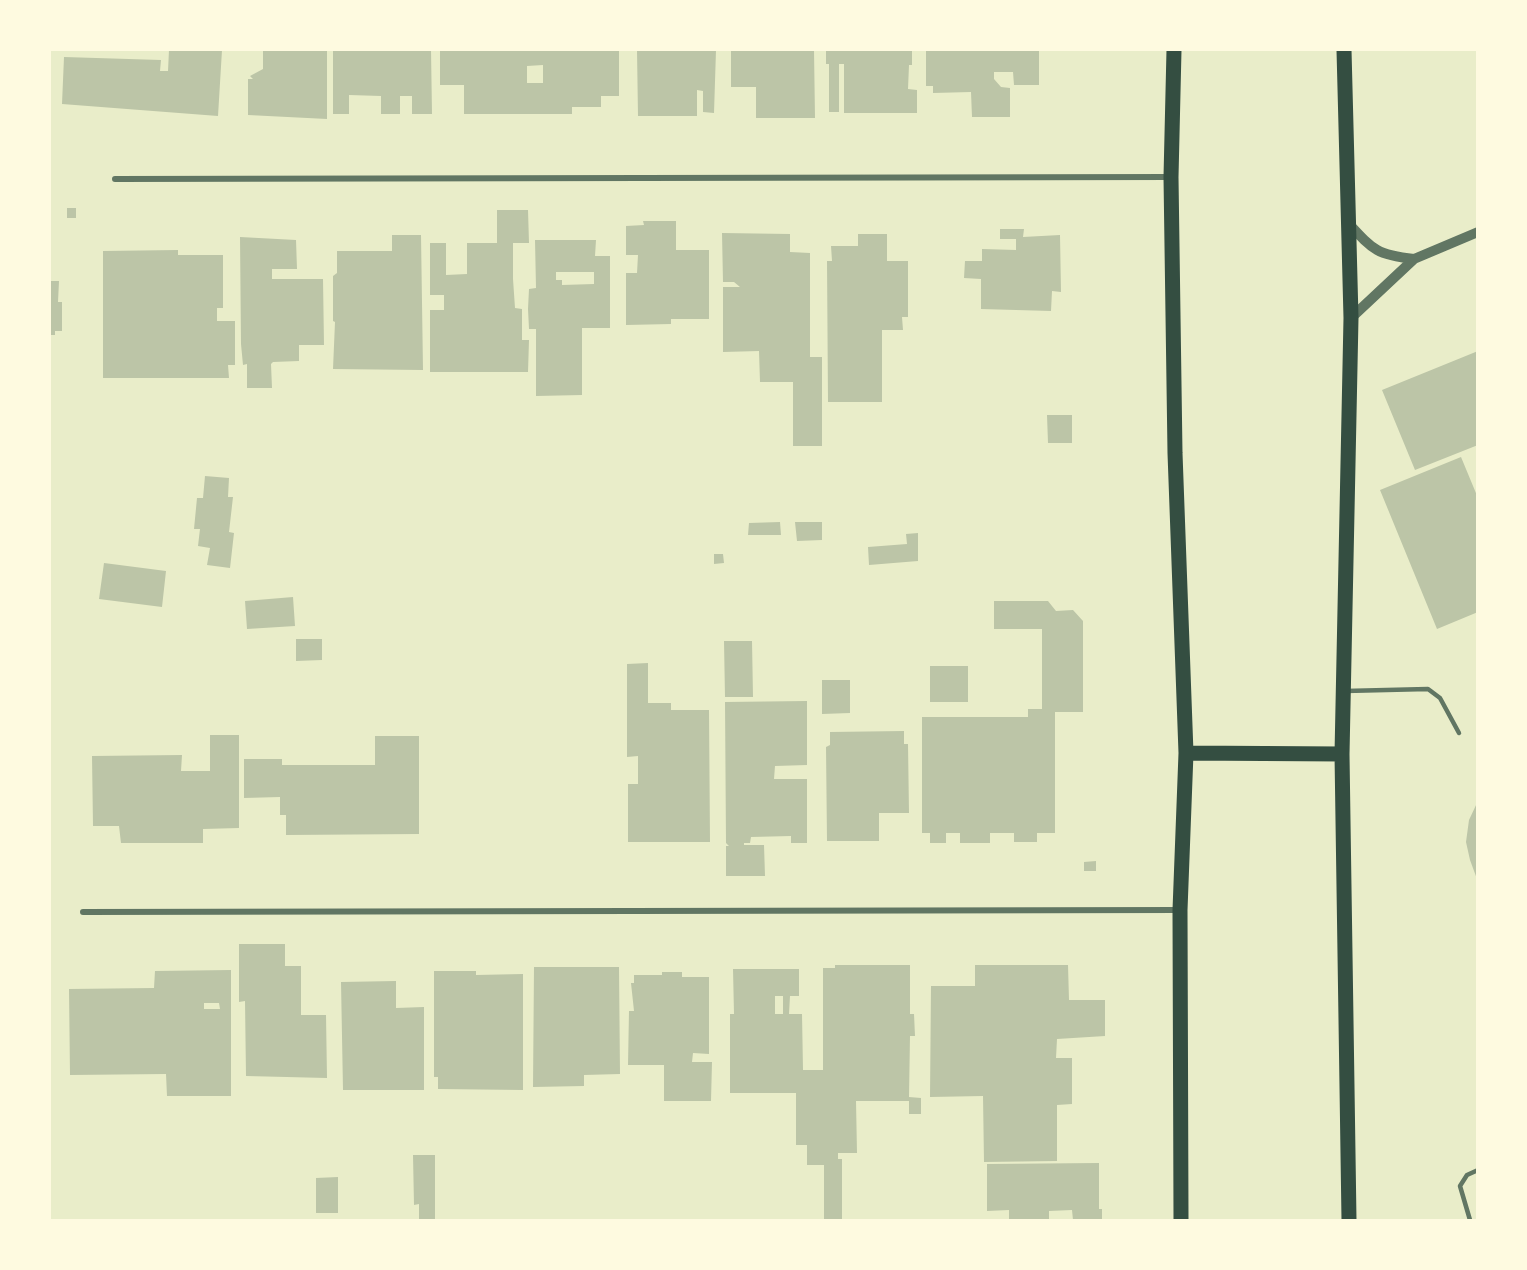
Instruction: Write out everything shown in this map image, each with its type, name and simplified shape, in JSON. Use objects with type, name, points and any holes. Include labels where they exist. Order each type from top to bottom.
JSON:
[{"type":"main road","points":[[1174,50],[1171,177],[1175,453],[1186,753],[1180,910],[1181,1221]]},
{"type":"main road","points":[[1344,50],[1351,318],[1342,691],[1349,1221]]},
{"type":"main road","points":[[1186,753],[1342,754]]},
{"type":"street","points":[[115,179],[1171,177]]},
{"type":"street","points":[[1348,223],[1370,246],[1386,256],[1414,259]]},
{"type":"street","points":[[1351,318],[1414,259],[1478,232]]},
{"type":"street","points":[[82,912],[1180,910]]},
{"type":"lane","points":[[1342,691],[1428,689],[1440,698],[1460,733]]},
{"type":"lane","points":[[1470,1221],[1460,1186],[1467,1175],[1478,1170]]},
{"type":"building","points":[[169,50],[222,50],[218,116],[62,104],[64,57],[161,60],[160,71],[168,71]]},
{"type":"building","points":[[263,50],[327,50],[327,119],[248,115],[248,79],[253,79],[250,76],[263,69]]},
{"type":"building","points":[[333,50],[431,50],[432,114],[412,114],[412,96],[400,96],[400,114],[381,114],[381,96],[349,95],[349,114],[333,114]]},
{"type":"building","points":[[440,50],[619,50],[619,96],[601,96],[601,107],[572,107],[572,114],[464,114],[464,85],[440,85]],"holes":[[[543,65],[543,83],[527,83],[527,66]]]},
{"type":"building","points":[[637,50],[716,50],[714,113],[703,112],[703,91],[697,90],[697,116],[638,116]]},
{"type":"building","points":[[731,50],[814,50],[815,118],[756,118],[756,87],[731,87]]},
{"type":"building","points":[[826,50],[912,50],[908,89],[917,90],[917,113],[844,113],[844,64],[839,64],[839,112],[829,112],[829,64],[826,64]]},
{"type":"building","points":[[926,50],[1039,50],[1039,85],[1014,85],[1013,72],[994,72],[994,79],[1001,87],[1010,88],[1010,117],[972,117],[971,92],[933,93],[933,86],[926,86]]},
{"type":"building","points":[[67,208],[76,208],[76,218],[67,218]]},
{"type":"building","points":[[497,210],[528,210],[529,243],[513,243],[513,279],[515,308],[522,309],[522,340],[529,340],[528,372],[430,372],[430,310],[444,310],[444,295],[430,295],[430,243],[446,243],[446,275],[467,274],[467,243],[497,243]]},
{"type":"building","points":[[643,221],[676,221],[676,250],[709,250],[709,319],[671,319],[671,324],[626,325],[626,273],[637,273],[638,255],[626,255],[626,226],[644,225]]},
{"type":"building","points":[[1000,229],[1024,229],[1023,237],[1060,235],[1061,292],[1052,291],[1051,311],[981,309],[981,279],[964,278],[965,261],[982,261],[982,249],[1016,250],[1016,239],[1000,239]]},
{"type":"building","points":[[722,233],[790,234],[790,252],[810,253],[810,357],[822,357],[822,446],[793,446],[793,382],[760,382],[759,351],[723,352],[723,287],[740,287],[734,282],[723,282]]},
{"type":"building","points":[[858,234],[887,234],[887,261],[908,261],[908,317],[902,317],[903,330],[882,330],[882,402],[828,402],[827,261],[832,261],[831,246],[858,246]]},
{"type":"building","points":[[392,235],[421,235],[423,370],[333,369],[335,322],[333,321],[333,276],[337,273],[337,251],[392,251]]},
{"type":"building","points":[[240,237],[296,240],[297,269],[272,269],[272,279],[323,279],[324,345],[299,345],[299,361],[273,362],[271,364],[272,388],[247,388],[247,364],[243,365],[241,344]]},
{"type":"building","points":[[535,240],[596,240],[595,256],[610,256],[610,328],[582,328],[582,395],[536,396],[536,329],[529,329],[528,309],[529,289],[536,288]],"holes":[[[556,272],[594,272],[594,284],[562,285],[562,280],[556,280]]]},
{"type":"building","points":[[178,250],[178,255],[223,255],[223,308],[217,308],[217,321],[235,321],[235,365],[228,365],[229,378],[103,378],[103,251]]},
{"type":"building","points":[[50,281],[59,281],[58,302],[62,302],[62,331],[55,331],[55,335],[50,335]]},
{"type":"building","points":[[1478,351],[1478,445],[1415,470],[1382,390]]},
{"type":"building","points":[[1047,415],[1072,415],[1072,443],[1048,443]]},
{"type":"building","points":[[1461,457],[1478,498],[1478,612],[1437,629],[1380,490]]},
{"type":"building","points":[[205,476],[229,478],[228,497],[233,497],[229,532],[234,533],[230,568],[207,565],[210,548],[198,546],[200,529],[194,529],[197,498],[203,498]]},
{"type":"building","points":[[780,522],[781,535],[748,535],[749,523]]},
{"type":"building","points":[[795,522],[822,522],[822,540],[797,541]]},
{"type":"building","points":[[918,533],[918,561],[869,565],[868,547],[907,544],[906,534]]},
{"type":"building","points":[[714,554],[723,554],[724,563],[714,564]]},
{"type":"building","points":[[104,563],[166,571],[162,607],[99,599]]},
{"type":"building","points":[[293,597],[295,626],[247,629],[245,601]]},
{"type":"building","points":[[994,601],[1048,601],[1056,611],[1073,610],[1083,621],[1083,712],[1055,712],[1055,833],[1037,833],[1037,842],[1014,842],[1014,833],[990,833],[990,843],[960,843],[960,833],[946,833],[946,843],[930,843],[930,833],[922,833],[922,717],[1028,717],[1028,709],[1042,709],[1042,629],[994,629]]},
{"type":"building","points":[[296,639],[322,639],[322,660],[296,661]]},
{"type":"building","points":[[724,641],[752,641],[753,697],[725,697]]},
{"type":"building","points":[[648,663],[648,703],[671,703],[671,710],[709,710],[710,842],[628,842],[628,784],[638,784],[638,756],[627,757],[627,664]]},
{"type":"building","points":[[930,666],[968,666],[968,702],[930,702]]},
{"type":"building","points":[[822,680],[850,680],[850,713],[822,714]]},
{"type":"building","points":[[807,701],[807,765],[775,766],[774,779],[807,779],[807,843],[791,843],[791,836],[751,837],[750,843],[744,843],[744,845],[764,845],[765,876],[726,876],[726,846],[729,846],[726,843],[725,702]]},
{"type":"building","points":[[904,731],[904,744],[908,744],[909,813],[879,813],[879,841],[827,841],[826,747],[830,745],[830,732]]},
{"type":"building","points":[[210,735],[239,735],[239,828],[203,829],[203,843],[121,843],[119,826],[93,826],[92,756],[182,755],[181,771],[210,771]]},
{"type":"building","points":[[375,736],[419,736],[419,834],[286,835],[286,815],[280,815],[280,797],[244,798],[244,759],[282,759],[282,765],[375,765]]},
{"type":"building","points":[[1477,803],[1477,879],[1466,842],[1469,820]]},
{"type":"building","points":[[1096,861],[1096,871],[1084,871],[1084,862]]},
{"type":"building","points":[[239,944],[285,944],[285,966],[301,966],[301,1015],[326,1015],[327,1078],[246,1076],[245,1001],[239,1002]]},
{"type":"building","points":[[835,965],[910,965],[910,1014],[914,1014],[915,1036],[910,1036],[909,1097],[921,1098],[921,1114],[909,1114],[909,1101],[856,1101],[857,1153],[838,1153],[838,1159],[842,1159],[842,1220],[824,1220],[824,1165],[807,1165],[807,1145],[796,1145],[796,1093],[730,1093],[730,1014],[734,1014],[733,969],[799,969],[799,996],[790,996],[789,1014],[802,1014],[803,1070],[823,1070],[823,968],[835,968]],"holes":[[[775,996],[783,996],[783,1014],[775,1014]]]},
{"type":"building","points":[[975,965],[1068,965],[1069,1000],[1105,1000],[1105,1036],[1057,1039],[1056,1058],[1072,1058],[1072,1104],[1057,1105],[1057,1161],[984,1162],[983,1096],[930,1097],[931,986],[975,986]]},
{"type":"building","points":[[534,967],[619,967],[620,1074],[584,1075],[584,1086],[533,1087]]},
{"type":"building","points":[[231,970],[231,1096],[167,1096],[166,1074],[70,1075],[69,989],[154,988],[155,971]],"holes":[[[204,1003],[219,1003],[220,1009],[204,1009]]]},
{"type":"building","points":[[434,971],[476,971],[476,975],[523,974],[523,1090],[438,1089],[438,1077],[434,1077]]},
{"type":"building","points":[[662,972],[682,972],[682,977],[709,977],[709,1054],[693,1053],[692,1062],[712,1062],[711,1101],[664,1101],[664,1065],[628,1065],[629,1011],[634,1011],[631,983],[634,983],[634,975],[662,975]]},
{"type":"building","points":[[396,981],[396,1008],[424,1007],[424,1090],[343,1090],[341,982]]},
{"type":"building","points":[[413,1155],[435,1155],[435,1220],[419,1220],[419,1204],[414,1205]]},
{"type":"building","points":[[1099,1163],[1099,1209],[1102,1209],[1102,1220],[1073,1220],[1072,1210],[1049,1211],[1049,1220],[1009,1220],[1009,1210],[987,1211],[987,1164]]},
{"type":"building","points":[[338,1177],[338,1213],[316,1213],[316,1178]]}]
